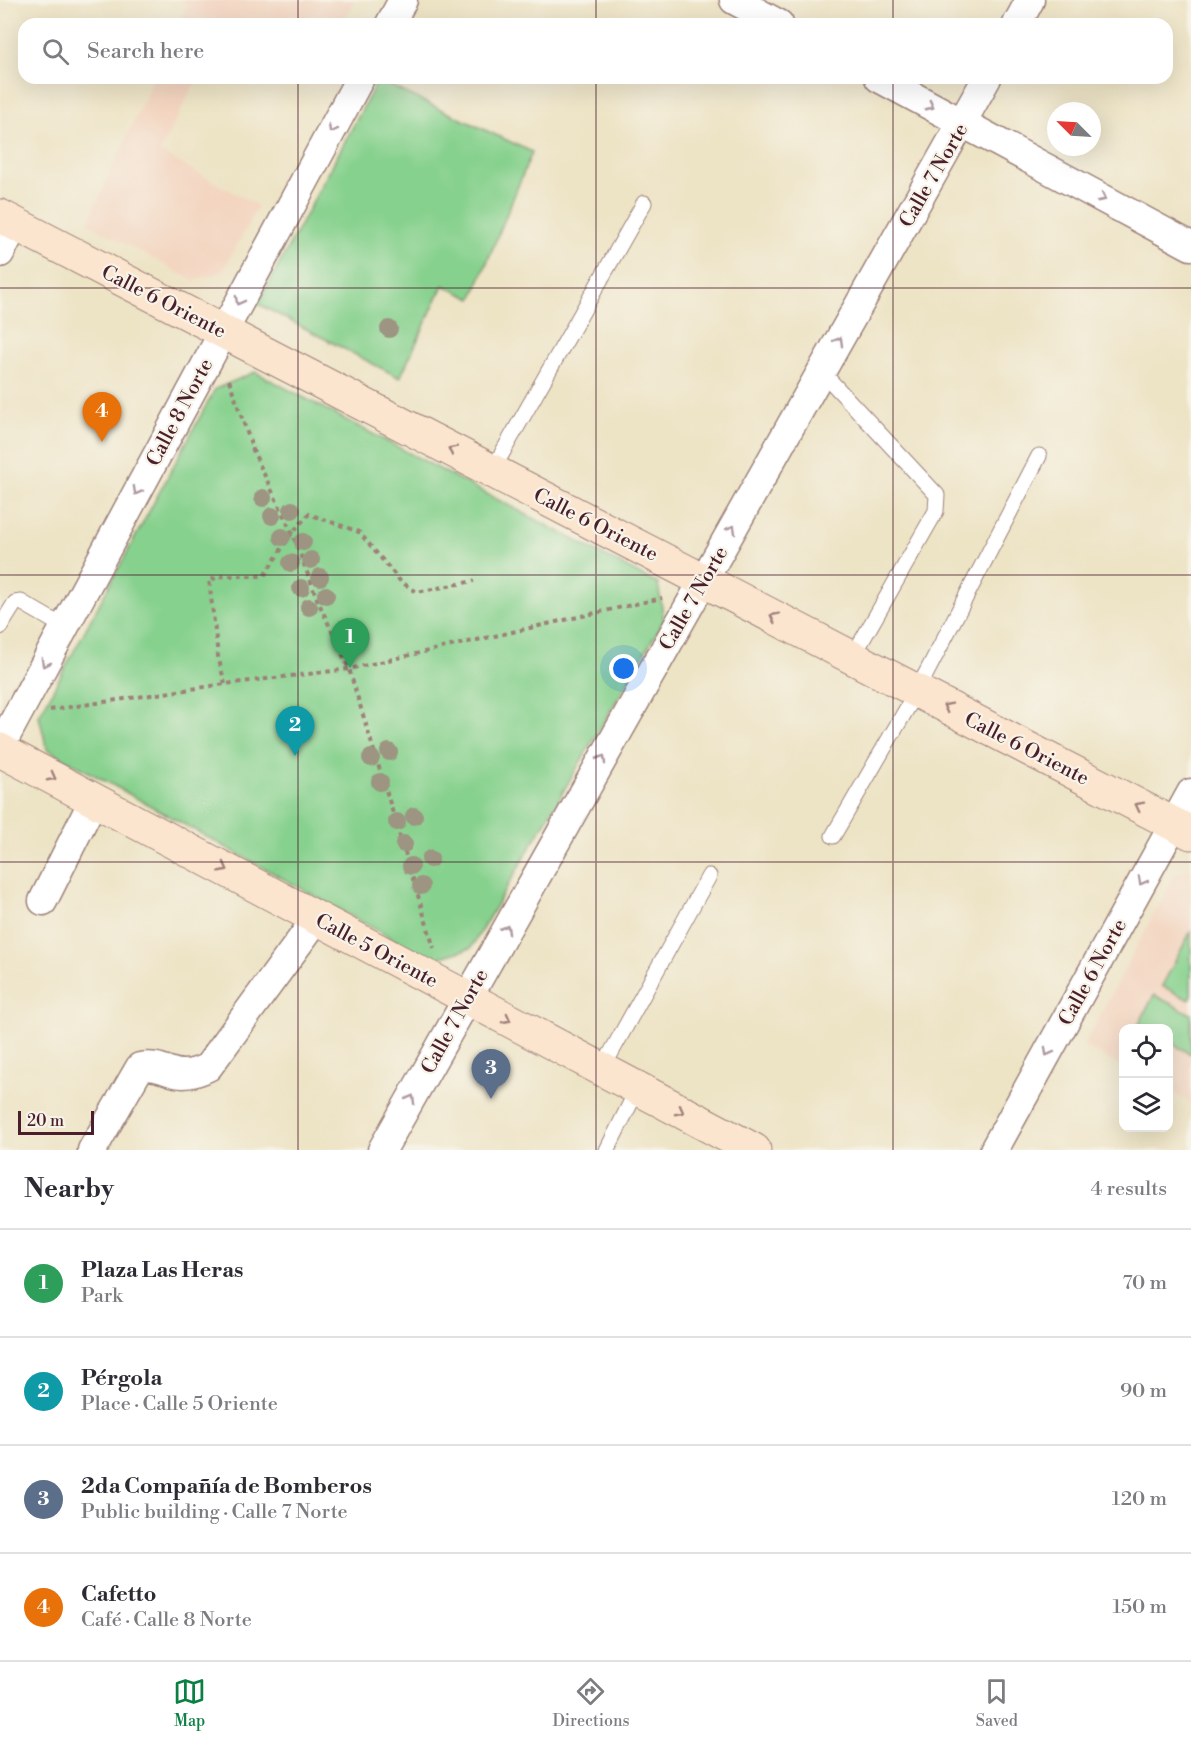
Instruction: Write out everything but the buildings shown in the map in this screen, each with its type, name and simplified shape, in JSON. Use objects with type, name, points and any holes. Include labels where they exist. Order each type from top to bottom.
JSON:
[{"type":"main road","name":"Calle 6 Oriente","points":[[8,220],[492,471],[701,585],[852,658],[1182,829]]},
{"type":"main road","name":"Calle 5 Oriente","points":[[0,748],[754,1150]]},
{"type":"street","points":[[393,18],[403,0]]},
{"type":"street","points":[[734,0],[768,18]]},
{"type":"street","points":[[1020,18],[1030,0]]},
{"type":"street","name":"Calle 8 Norte","points":[[0,748],[357,84]]},
{"type":"street","points":[[890,84],[1191,246]]},
{"type":"street","name":"Calle 7 Norte","points":[[382,1150],[456,992],[701,585],[984,84]]},
{"type":"street","points":[[0,253],[8,220]]},
{"type":"street","name":"Calle 6 Norte","points":[[994,1150],[1182,829],[1191,794]]},
{"type":"street","points":[[43,901],[94,799]]},
{"type":"street","points":[[92,1150],[140,1067],[154,1066],[171,1074],[184,1076],[192,1075],[208,1067],[317,918]]},
{"type":"lane","points":[[492,471],[644,202]]},
{"type":"lane","points":[[822,372],[937,495],[936,511],[852,658]]},
{"type":"lane","points":[[833,836],[917,691],[1039,456]]},
{"type":"lane","points":[[0,627],[15,603],[21,602],[64,627]]},
{"type":"lane","points":[[602,1069],[709,876]]},
{"type":"lane","points":[[607,1150],[638,1088]]},
{"type":"path","points":[[222,331],[229,384],[254,453],[292,533],[318,601],[349,669],[456,992]]},
{"type":"path","points":[[225,684],[218,656],[209,580],[224,576],[264,576],[292,533],[309,514],[359,532],[401,582],[417,592],[474,581]]},
{"type":"path","points":[[17,716],[225,684],[349,669],[701,585]]},
{"type":"shaded area","points":[[178,0],[355,0],[345,18],[182,18],[187,5]]},
{"type":"shaded area","points":[[151,84],[194,84],[160,152],[258,206],[222,272],[194,281],[88,223]]},
{"type":"shaded area","points":[[1191,870],[1191,1103],[1173,1093],[1173,1024],[1119,1024],[1119,1065],[1084,1046],[1175,874]]},
{"type":"green space","points":[[376,84],[387,84],[532,152],[472,299],[443,285],[400,378],[258,304]]},
{"type":"green space","points":[[255,372],[658,584],[664,620],[471,948],[431,960],[47,749],[39,716],[215,389]]},
{"type":"green space","points":[[1191,931],[1191,995],[1189,1000],[1162,986]]},
{"type":"green space","points":[[1154,995],[1191,1014],[1191,1054],[1173,1044],[1173,1024],[1139,1024]]},
{"type":"place","name":"Cafetto","points":[[102,442]]},
{"type":"place","name":"Plaza Las Heras","points":[[350,668]]},
{"type":"place","name":"Pérgola","points":[[295,756]]},
{"type":"place","name":"2da Compañía de Bomberos","points":[[491,1099]]}]
